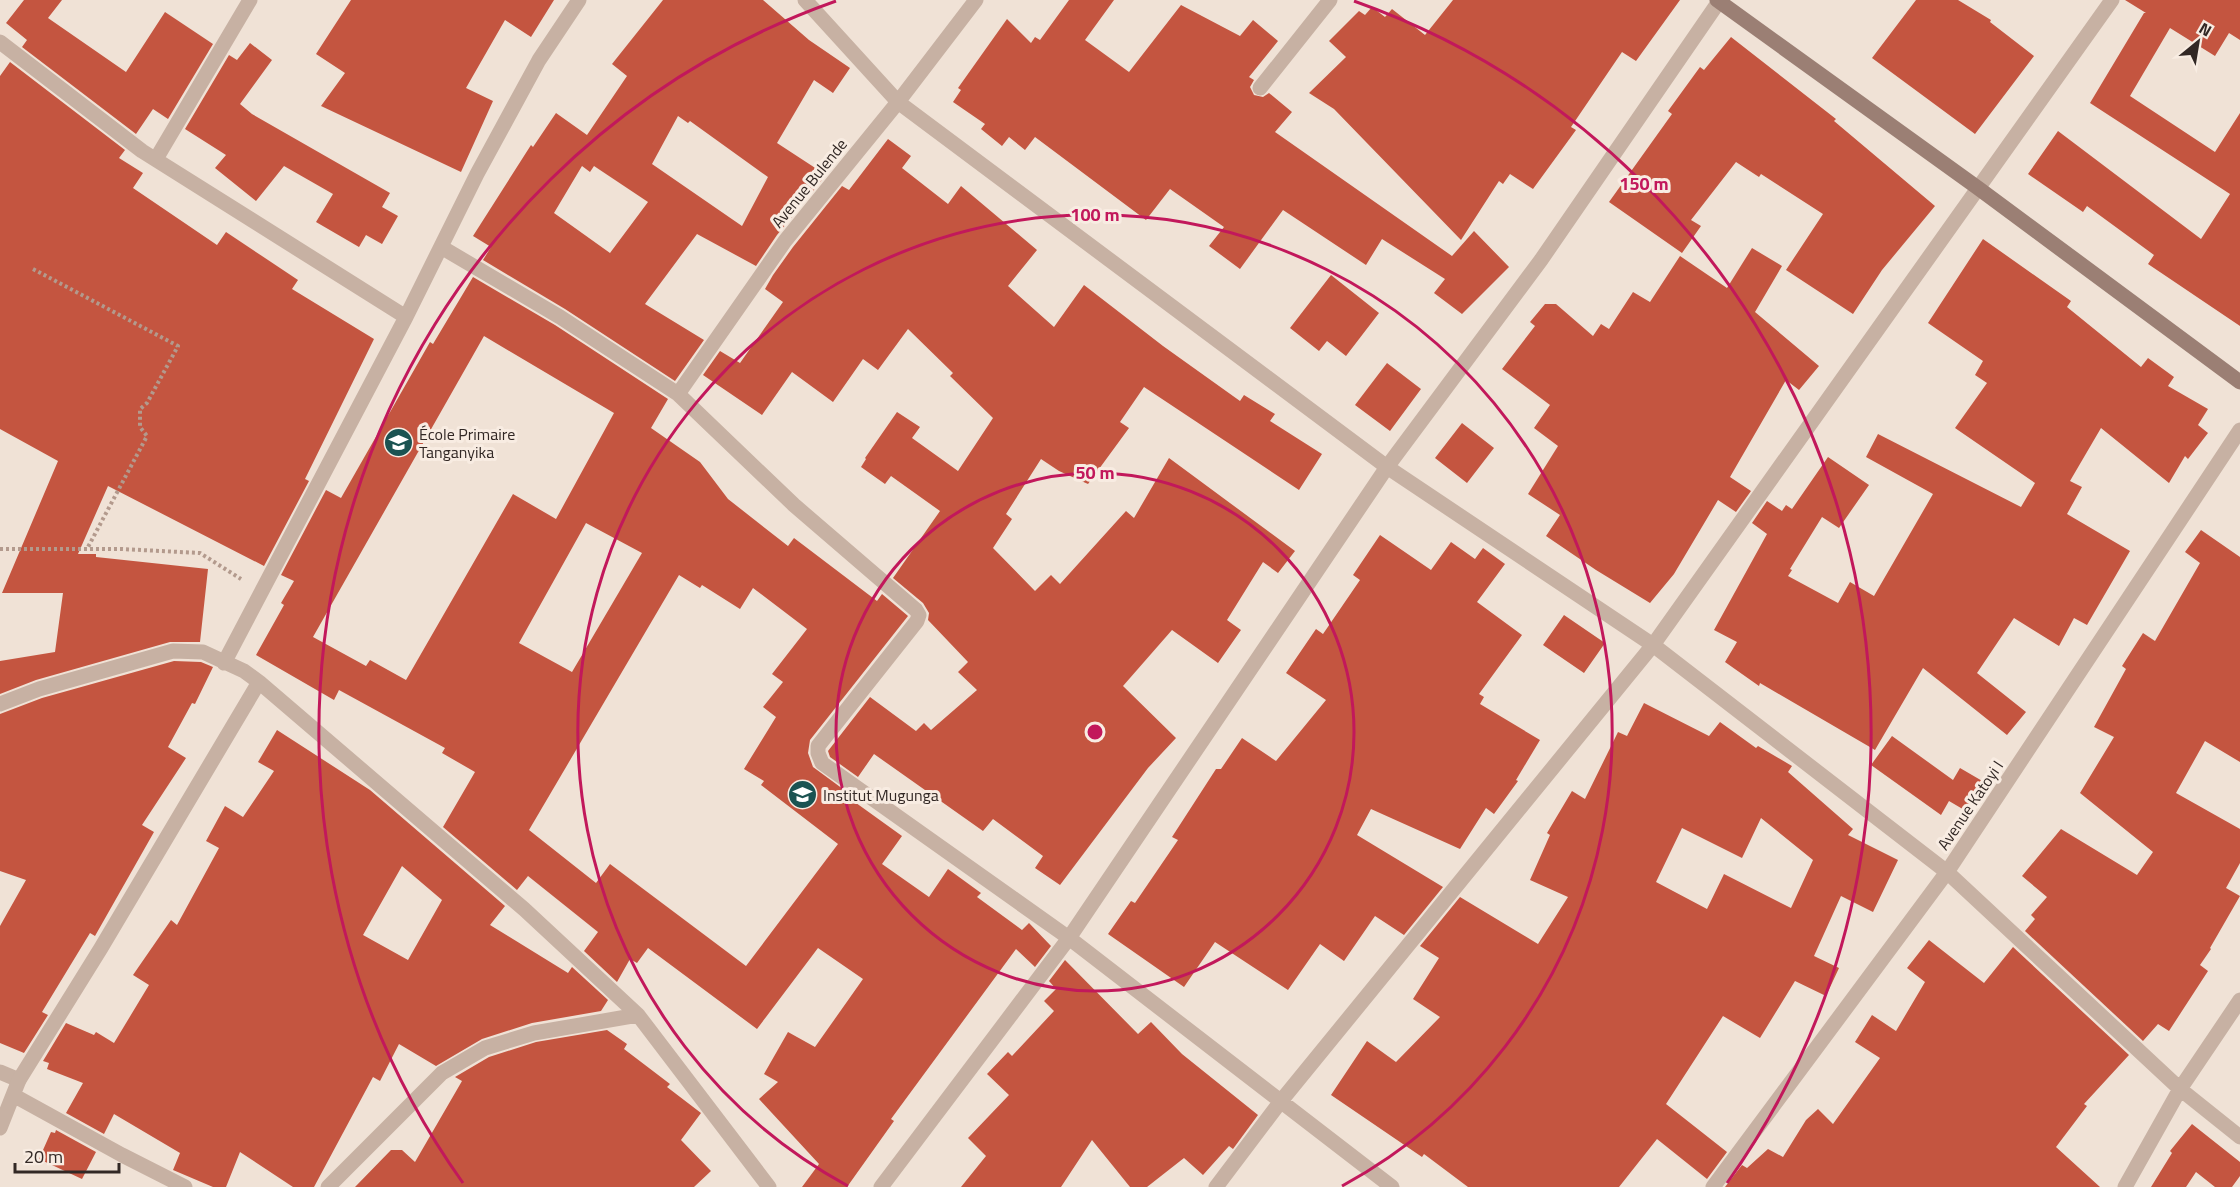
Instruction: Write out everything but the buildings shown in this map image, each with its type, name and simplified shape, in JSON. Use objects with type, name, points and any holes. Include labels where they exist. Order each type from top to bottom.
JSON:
[{"type":"street","points":[[156,159],[250,0]]},
{"type":"street","points":[[224,663],[539,60],[579,0]]},
{"type":"street","points":[[805,0],[898,102],[1387,467],[1653,645],[1947,872],[2180,1089],[2240,1137]]},
{"type":"street","name":"Avenue Bulende","points":[[678,394],[785,241],[898,102],[976,0]]},
{"type":"street","points":[[1260,88],[1330,0]]},
{"type":"street","points":[[1216,1187],[1281,1101],[1653,645],[2112,0]]},
{"type":"street","points":[[881,1187],[1069,938],[1387,467],[1541,260],[1719,1],[1978,188],[2240,382]]},
{"type":"street","points":[[0,42],[156,159],[406,317]]},
{"type":"street","points":[[441,247],[560,317],[678,394],[794,505],[916,610],[919,615],[917,621],[819,746],[818,753],[822,763],[1069,938],[1392,1187]]},
{"type":"street","name":"Avenue Katoyi I","points":[[1713,1187],[1947,872],[2240,430]]},
{"type":"street","points":[[0,704],[39,689],[173,651],[203,652],[244,671],[260,682],[524,909],[638,1015],[769,1187]]},
{"type":"street","points":[[0,1128],[19,1080],[260,682]]},
{"type":"street","points":[[2125,1187],[2180,1089],[2240,1000]]},
{"type":"street","points":[[328,1187],[442,1073],[485,1048],[534,1033],[638,1015]]},
{"type":"street","points":[[0,1072],[19,1080]]},
{"type":"street","points":[[13,1095],[185,1187]]},
{"type":"path","points":[[33,269],[178,346],[147,403],[140,409],[140,427],[147,436],[87,549]]},
{"type":"path","points":[[0,549],[200,553],[262,593]]},
{"type":"place","name":"École Primaire Tanganyika","points":[[398,443]]},
{"type":"place","name":"Institut Mugunga","points":[[802,795]]}]
